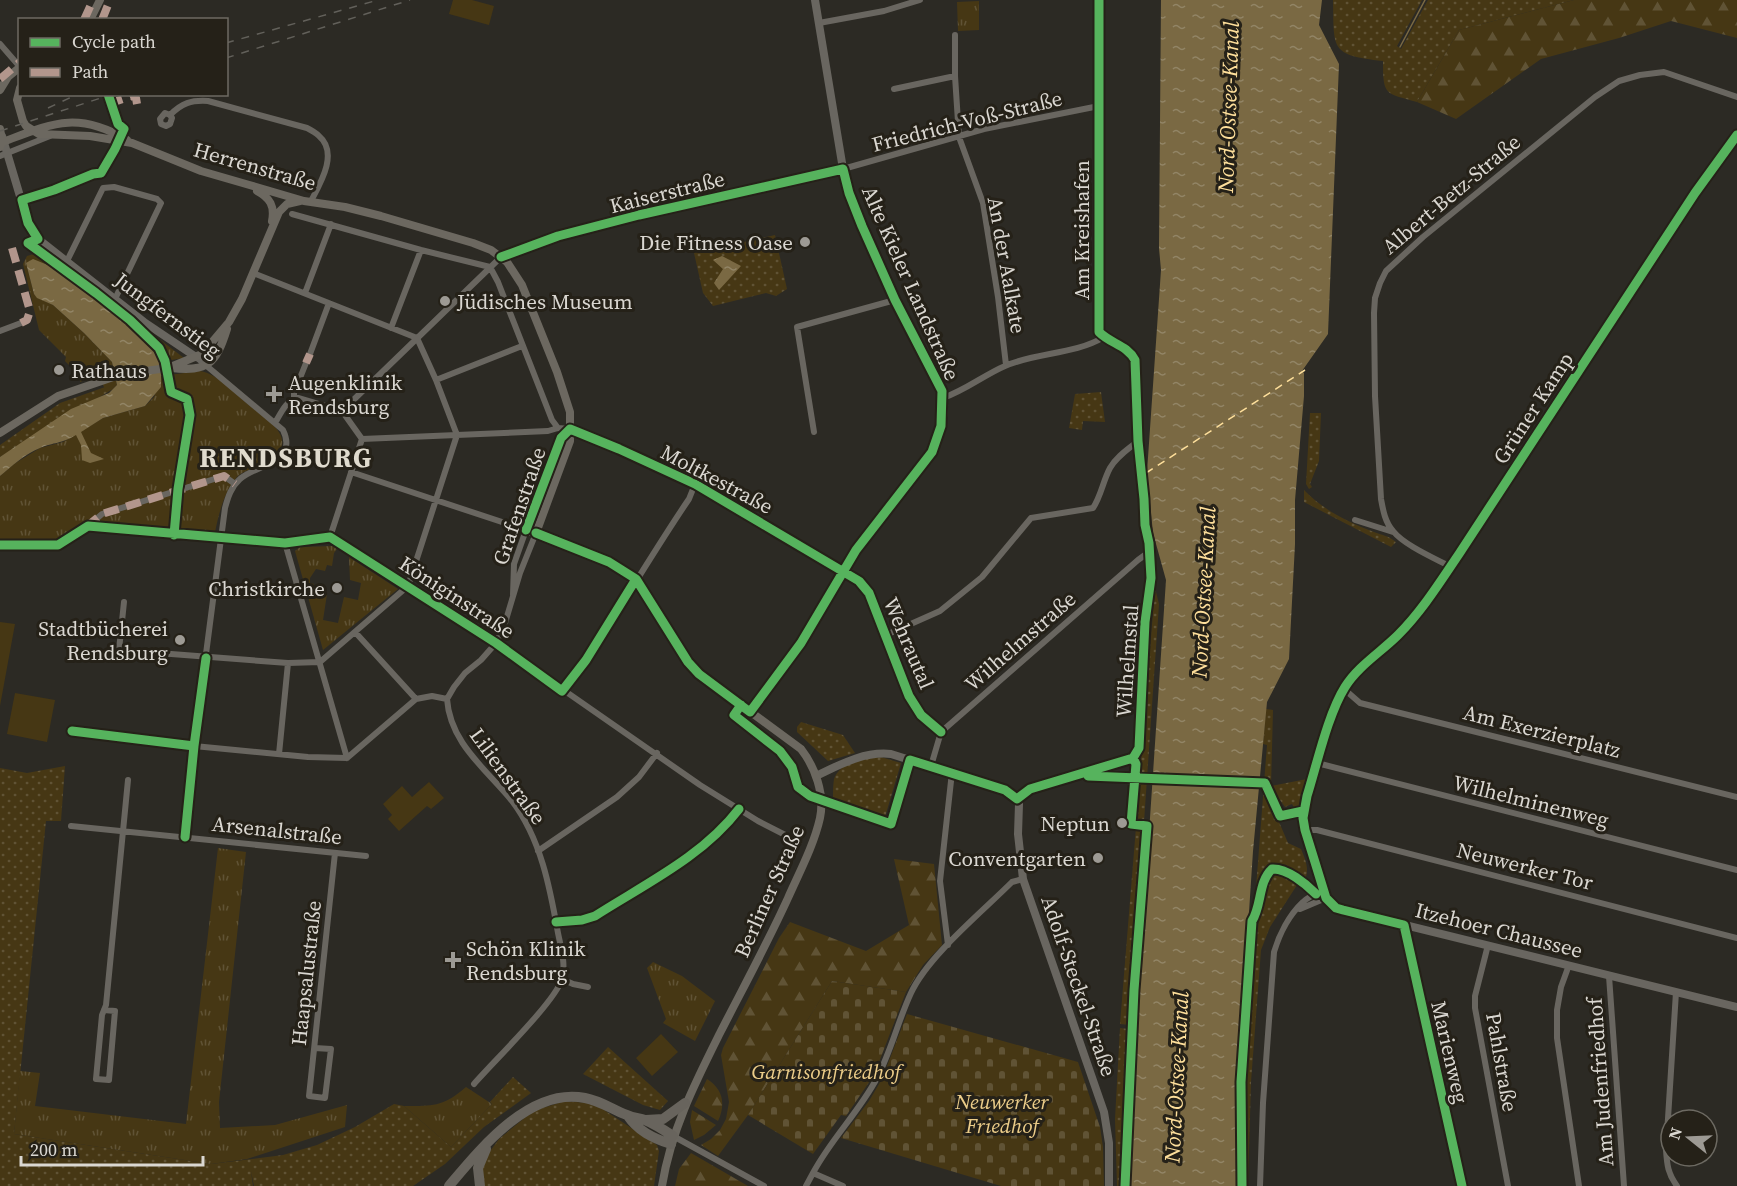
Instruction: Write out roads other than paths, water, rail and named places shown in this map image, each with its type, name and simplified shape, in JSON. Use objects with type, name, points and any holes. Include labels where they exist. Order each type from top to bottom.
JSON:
[{"type":"highway","points":[[449,1186],[490,1141],[523,1113],[553,1099],[583,1097],[611,1106],[628,1116],[645,1120],[663,1119],[685,1103]]},
{"type":"highway","points":[[628,1116],[639,1129],[672,1140]]},
{"type":"highway","points":[[645,1120],[672,1140]]},
{"type":"highway","points":[[480,1186],[478,1168],[490,1141]]},
{"type":"main road","points":[[91,18],[100,0]]},
{"type":"main road","points":[[0,90],[8,77],[18,69]]},
{"type":"main road","points":[[18,96],[17,100],[24,124],[34,132],[50,135]]},
{"type":"main road","points":[[0,139],[63,122],[82,123],[103,128],[132,143]]},
{"type":"main road","name":"Herrenstraße","points":[[50,135],[90,136],[132,143],[201,171],[308,201],[345,207],[391,219],[483,247],[501,257]]},
{"type":"main road","points":[[246,184],[271,201],[274,209],[271,229]]},
{"type":"main road","points":[[0,432],[58,396],[122,374],[208,366],[215,359],[222,345],[229,322],[279,212],[286,204],[308,201]]},
{"type":"main road","points":[[501,257],[512,267],[522,285],[567,400],[570,411],[570,429]]},
{"type":"main road","points":[[168,368],[196,357],[216,339],[229,322]]},
{"type":"main road","name":"Grafenstraße","points":[[526,530],[561,438],[570,429]]},
{"type":"main road","name":"Grafenstraße","points":[[536,534],[570,441],[570,429]]},
{"type":"main road","points":[[526,530],[609,562],[636,579]]},
{"type":"main road","name":"Berliner Straße","points":[[636,579],[688,662],[699,674],[801,749],[810,761],[820,795],[820,816],[808,851],[758,960],[685,1103],[672,1140],[662,1186]]},
{"type":"street","name":"Alte Kieler Landstraße","points":[[750,712],[801,643],[856,550],[932,452],[941,426],[943,398],[936,378],[895,300],[849,193],[815,0]]},
{"type":"street","points":[[819,23],[884,11],[920,0]]},
{"type":"street","name":"Am Kreishafen","points":[[1099,0],[1099,332],[1104,337]]},
{"type":"street","name":"An der Aalkate","points":[[955,35],[959,137],[983,203],[1006,365]]},
{"type":"street","points":[[0,44],[18,65]]},
{"type":"street","name":"Albert-Betz-Straße","points":[[1393,532],[1383,514],[1381,499],[1375,396],[1375,298],[1386,271],[1450,213],[1595,97],[1619,81],[1664,72],[1737,97]]},
{"type":"street","points":[[894,89],[955,76]]},
{"type":"street","points":[[170,115],[181,104],[196,100],[208,101],[307,128],[324,142],[327,153],[324,174],[308,201]]},
{"type":"street","name":"Friedrich-Voß-Straße","points":[[843,169],[984,129],[1099,106]]},
{"type":"street","name":"Herrenstraße","points":[[4,155],[50,135]]},
{"type":"street","name":"Grüner Kamp","points":[[1305,830],[1305,804],[1336,705],[1344,689],[1359,670],[1397,636],[1417,614],[1451,567],[1695,193],[1737,135]]},
{"type":"street","points":[[0,139],[4,155]]},
{"type":"street","name":"Jungfernstieg","points":[[4,155],[28,223],[38,239],[144,321],[208,366],[274,423]]},
{"type":"street","name":"Kaiserstraße","points":[[342,411],[501,257],[558,236],[639,215],[843,169]]},
{"type":"street","points":[[67,261],[103,188],[120,189],[157,199],[161,203],[115,299]]},
{"type":"street","name":"Herrenstraße","points":[[292,214],[489,267]]},
{"type":"street","points":[[305,293],[331,224]]},
{"type":"street","points":[[391,328],[421,250]]},
{"type":"street","points":[[489,267],[498,282],[552,420],[558,428]]},
{"type":"street","points":[[124,602],[119,650],[288,663],[320,662],[408,586],[457,435],[417,338],[253,273]]},
{"type":"street","points":[[814,432],[797,327],[895,300]]},
{"type":"street","points":[[310,354],[329,303]]},
{"type":"street","points":[[0,331],[21,323]]},
{"type":"street","points":[[886,635],[940,611],[982,578],[1031,518],[1093,508],[1111,467],[1138,441],[1135,360],[1131,352],[1104,337],[1082,348],[1006,365],[961,392],[943,398]]},
{"type":"street","points":[[436,380],[522,346]]},
{"type":"street","points":[[2,545],[58,545],[102,514],[219,477],[224,476],[235,484],[242,477],[270,465],[284,451],[287,438],[283,430],[274,423],[284,407],[294,398],[306,363]]},
{"type":"street","points":[[221,539],[285,543],[330,537],[362,439],[342,411],[294,398]]},
{"type":"street","name":"Moltkestraße","points":[[362,439],[570,429],[695,484],[843,570]]},
{"type":"street","name":"Wilhelmstal","points":[[1017,799],[1030,789],[1133,758],[1139,748],[1145,622],[1151,578],[1138,441]]},
{"type":"street","points":[[351,472],[526,530]]},
{"type":"street","name":"Arsenalstraße","points":[[185,837],[194,746],[225,508],[235,484]]},
{"type":"street","points":[[562,691],[586,660],[689,499],[695,484]]},
{"type":"street","points":[[1355,520],[1393,532],[1451,567]]},
{"type":"street","name":"Grafenstraße","points":[[513,595],[514,564],[526,530]]},
{"type":"street","name":"Grafenstraße","points":[[496,643],[505,624],[519,573],[536,534]]},
{"type":"street","name":"Königinstraße","points":[[330,537],[496,643],[700,785],[799,842]]},
{"type":"street","points":[[285,543],[347,759]]},
{"type":"street","name":"Wilhelmstraße","points":[[941,732],[1149,552]]},
{"type":"street","name":"Wehrautal","points":[[843,570],[859,580],[868,593],[909,696],[921,715],[941,732]]},
{"type":"street","points":[[355,632],[416,699]]},
{"type":"street","points":[[194,746],[347,759],[416,699],[432,696],[447,699],[465,673],[496,643]]},
{"type":"street","points":[[279,754],[288,663]]},
{"type":"street","name":"Am Exerzierplatz","points":[[1344,689],[1360,704],[1737,797]]},
{"type":"street","name":"Lilienstraße","points":[[447,699],[448,716],[453,729],[512,801],[533,837],[547,877],[562,956],[562,979]]},
{"type":"street","points":[[931,766],[941,732]]},
{"type":"street","points":[[538,851],[617,797],[639,777],[657,753]]},
{"type":"street","points":[[816,776],[862,756],[891,753],[1005,790],[1017,799]]},
{"type":"street","points":[[891,824],[910,760]]},
{"type":"street","name":"Wilhelminenweg","points":[[1317,763],[1737,870]]},
{"type":"street","points":[[948,945],[940,880],[951,772]]},
{"type":"street","points":[[104,1010],[115,1011],[109,1080],[96,1079],[128,780]]},
{"type":"street","name":"Adolf-Steckel-Straße","points":[[1017,799],[1019,807],[1017,825],[1023,879],[1104,1112],[1109,1143],[1109,1186]]},
{"type":"street","points":[[556,922],[582,920],[595,916],[702,848],[725,828],[739,809]]},
{"type":"street","name":"Arsenalstraße","points":[[70,826],[366,856]]},
{"type":"street","points":[[1260,1186],[1272,969],[1277,940],[1303,901],[1325,894],[1305,830]]},
{"type":"street","name":"Neuwerker Tor","points":[[1305,830],[1317,830],[1737,938]]},
{"type":"street","name":"Haapsalustraße","points":[[315,1048],[331,1049],[325,1098],[309,1096],[335,853]]},
{"type":"street","points":[[806,1186],[824,1152],[866,1097],[877,1077],[911,993],[927,967],[1012,882],[1023,879]]},
{"type":"street","name":"Itzehoer Chaussee","points":[[1325,894],[1336,908],[1343,910],[1737,1007]]},
{"type":"street","name":"Marienweg","points":[[1404,925],[1462,1186]]},
{"type":"street","name":"Pahlstraße","points":[[1488,945],[1475,996],[1475,1008],[1508,1186]]},
{"type":"street","points":[[1569,966],[1560,987],[1557,1038],[1579,1186]]},
{"type":"street","name":"Am Judenfriedhof","points":[[1609,976],[1624,1186]]},
{"type":"street","points":[[474,1084],[540,1011],[562,979],[588,987]]},
{"type":"street","points":[[1676,992],[1666,1150],[1667,1167],[1677,1186]]},
{"type":"street","points":[[672,1140],[688,1144],[764,1186]]},
{"type":"street","points":[[813,1173],[843,1186]]},
{"type":"water","name":"Nord-Ostsee-Kanal","points":[[1161,0],[1322,0],[1319,25],[1339,64],[1328,334],[1302,371],[1304,373],[1304,396],[1295,500],[1289,659],[1267,702],[1253,851],[1238,1080],[1238,1186],[1130,1186],[1133,1071],[1166,580],[1153,533],[1147,472],[1161,270],[1159,248]]},
{"type":"water","points":[[722,256],[741,266],[719,290],[714,283],[723,269],[713,260]]},
{"type":"water","points":[[33,259],[60,270],[147,340],[153,346],[159,362],[161,361],[163,375],[161,376],[161,387],[145,406],[103,418],[81,432],[91,453],[104,459],[90,463],[82,460],[81,445],[76,435],[34,451],[0,476],[0,457],[71,409],[109,393],[117,385],[112,362],[53,305],[37,298],[34,294],[26,263]]},
{"type":"waterway","points":[[1400,47],[1425,0]]},
{"type":"railway","points":[[228,42],[378,0]]},
{"type":"railway","points":[[228,57],[410,0]]},
{"type":"railway","points":[[48,108],[74,96]]},
{"type":"railway","points":[[0,131],[107,96]]},
{"type":"place","name":"Die Fitness Oase","points":[[805,242]]},
{"type":"place","name":"Jüdisches Museum","points":[[445,301]]},
{"type":"place","name":"Rathaus","points":[[59,370]]},
{"type":"place","name":"Augenklinik Rendsburg","points":[[274,394]]},
{"type":"place","name":"Christkirche","points":[[337,588]]},
{"type":"place","name":"Stadtbücherei Rendsburg","points":[[180,640]]},
{"type":"place","name":"Neptun","points":[[1122,823]]},
{"type":"place","name":"Conventgarten","points":[[1098,858]]},
{"type":"place","name":"Schön Klinik Rendsburg","points":[[453,960]]},
{"type":"district","name":"RENDSBURG","points":[[286,457]]},
{"type":"park label","name":"Garnisonfriedhof","points":[[826,1071]]},
{"type":"park label","name":"Neuwerker Friedhof","points":[[1002,1113]]}]
